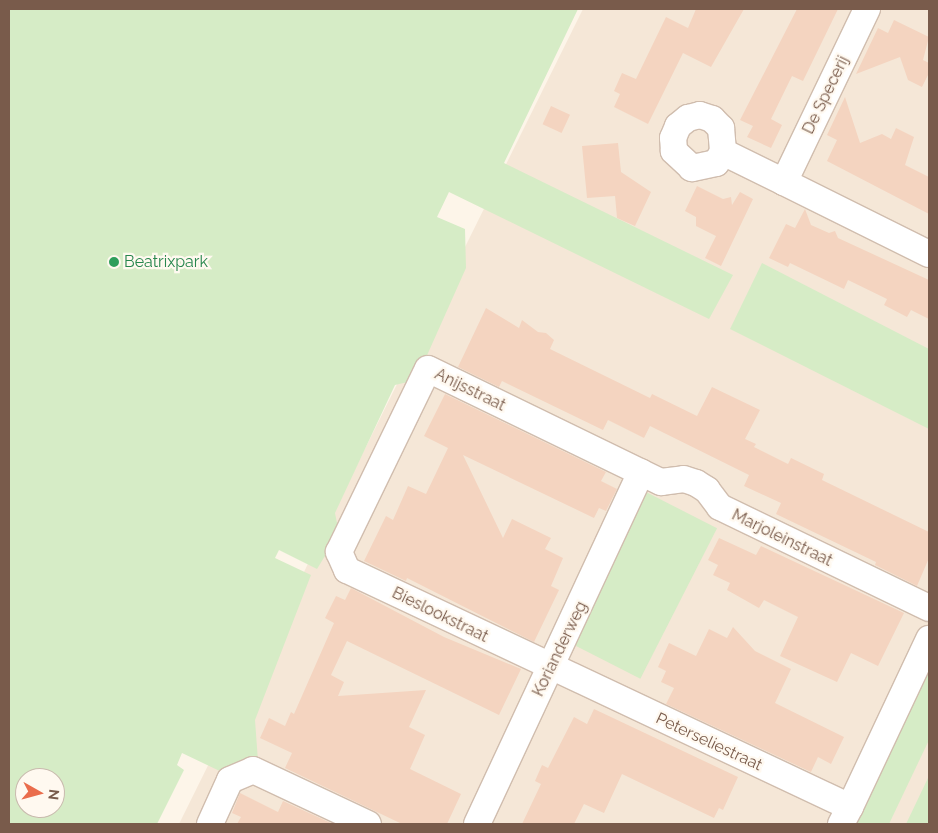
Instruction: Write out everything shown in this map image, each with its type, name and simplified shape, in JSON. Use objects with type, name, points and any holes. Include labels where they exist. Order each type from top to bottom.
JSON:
[{"type":"street","name":"De Specerij","points":[[784,182],[868,9]]},
{"type":"street","points":[[723,152],[929,254]]},
{"type":"street","name":"Anijsstraat","points":[[339,552],[428,369],[641,472]]},
{"type":"street","name":"Marjoleinstraat","points":[[641,472],[662,482],[684,479],[696,483],[729,512],[929,608]]},
{"type":"street","name":"Korianderweg","points":[[477,824],[551,669],[641,472]]},
{"type":"street","name":"Bieslookstraat","points":[[339,552],[346,570],[551,669]]},
{"type":"street","points":[[845,815],[929,639]]},
{"type":"street","name":"Peterseliestraat","points":[[551,669],[845,815]]},
{"type":"street","points":[[210,824],[230,780],[253,770],[368,824]]},
{"type":"shaded area","points":[[583,9],[929,9],[929,824],[179,824]]},
{"type":"green space","name":"Beatrixpark","points":[[9,9],[578,9],[504,163],[733,275],[709,319],[449,192],[437,217],[465,229],[466,268],[416,380],[395,385],[335,513],[339,533],[317,569],[279,550],[275,558],[311,575],[255,720],[258,761],[226,774],[182,753],[177,765],[184,770],[157,824],[9,824]]},
{"type":"green space","points":[[762,263],[929,349],[929,429],[730,329]]},
{"type":"green space","points":[[644,491],[717,528],[640,679],[567,642]]},
{"type":"green space","points":[[929,667],[929,740],[889,824],[854,824]]},
{"type":"green space","points":[[929,775],[929,824],[906,824],[928,778]]},
{"type":"building","points":[[696,9],[744,9],[711,67],[683,53],[648,124],[614,107],[620,94],[614,91],[622,73],[636,79],[666,17],[688,28]]},
{"type":"building","points":[[797,9],[838,9],[803,81],[792,76],[771,119],[782,125],[771,148],[747,137],[753,126],[740,120]]},
{"type":"building","points":[[894,20],[929,37],[923,60],[929,63],[929,73],[922,87],[908,80],[900,57],[856,74],[878,28],[888,33]]},
{"type":"building","points":[[845,97],[860,143],[882,134],[891,139],[896,128],[914,137],[905,165],[929,177],[929,214],[827,161],[837,140],[827,135]]},
{"type":"building","points":[[551,106],[570,115],[562,133],[543,124]]},
{"type":"building","points":[[618,143],[621,172],[651,192],[635,226],[617,218],[615,196],[587,198],[582,146]]},
{"type":"building","points":[[697,186],[723,199],[731,197],[732,205],[740,192],[753,199],[721,266],[705,258],[716,236],[696,226],[696,217],[685,211]]},
{"type":"building","points":[[805,209],[811,225],[829,233],[835,231],[838,238],[929,280],[929,319],[911,310],[907,317],[884,305],[887,299],[848,280],[844,289],[790,263],[788,267],[769,258],[786,224],[795,228]]},
{"type":"building","points":[[486,308],[519,328],[522,320],[538,332],[546,333],[554,340],[550,349],[650,398],[652,394],[697,416],[712,387],[760,410],[745,439],[756,444],[754,447],[788,464],[791,458],[824,474],[822,480],[929,532],[929,558],[917,586],[875,565],[876,562],[776,514],[781,503],[744,486],[749,475],[650,426],[644,438],[608,420],[603,430],[502,381],[499,387],[458,367]]},
{"type":"building","points":[[445,394],[606,472],[601,481],[617,489],[606,511],[599,508],[594,518],[463,455],[503,538],[512,519],[551,538],[545,549],[563,558],[551,586],[559,590],[534,642],[407,578],[406,581],[364,561],[386,516],[393,520],[408,486],[426,494],[448,448],[424,436]]},
{"type":"building","points":[[719,538],[756,555],[761,546],[904,613],[878,666],[851,653],[837,682],[780,656],[798,617],[764,600],[759,608],[727,590],[730,583],[713,575],[718,565],[708,560]]},
{"type":"building","points":[[351,588],[444,637],[521,669],[499,715],[347,641],[331,675],[344,682],[338,696],[426,690],[409,727],[425,735],[410,769],[461,794],[447,824],[402,824],[285,768],[292,753],[260,738],[269,718],[285,726],[291,712],[294,714],[334,623],[325,618],[336,596],[345,600]]},
{"type":"building","points":[[733,627],[755,651],[791,669],[775,703],[844,737],[831,764],[818,757],[811,772],[666,704],[674,688],[661,682],[666,671],[658,667],[669,643],[696,656],[709,629],[727,638]]},
{"type":"building","points":[[594,709],[738,777],[723,810],[719,808],[714,818],[622,774],[604,813],[584,804],[574,824],[522,824],[541,784],[535,781],[542,765],[548,768],[574,717],[587,724]]},
{"type":"building","points":[[240,793],[278,812],[283,801],[333,824],[237,824],[241,817],[232,813]]},
{"type":"place","name":"Beatrixpark","points":[[114,262]]}]
